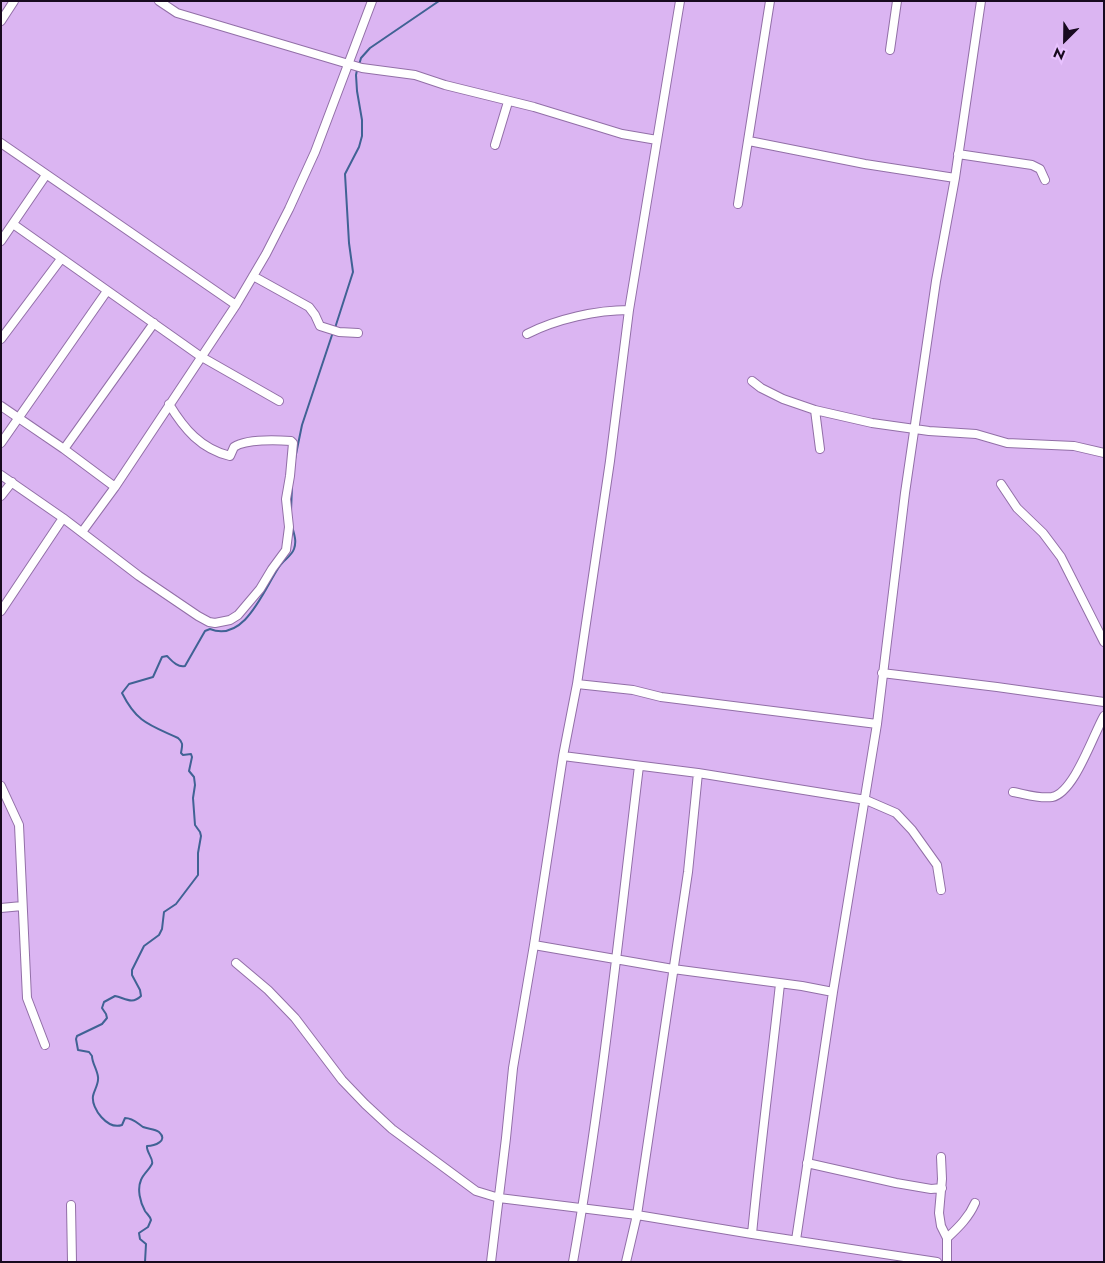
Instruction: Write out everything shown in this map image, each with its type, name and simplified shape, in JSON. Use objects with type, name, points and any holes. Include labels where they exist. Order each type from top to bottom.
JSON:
[{"type":"street","points":[[1,21],[14,1]]},
{"type":"street","points":[[159,1],[177,13],[362,68],[415,75],[622,134],[657,140]]},
{"type":"street","points":[[82,532],[115,487],[200,356],[236,305],[289,209],[315,152],[350,64],[372,1]]},
{"type":"street","points":[[491,1262],[513,1068],[563,756],[577,684],[630,310],[680,1]]},
{"type":"street","points":[[738,204],[770,1]]},
{"type":"street","points":[[890,50],[897,1]]},
{"type":"street","points":[[796,1240],[833,992],[866,800],[914,428],[936,280],[955,178],[981,1]]},
{"type":"street","points":[[495,145],[508,102]]},
{"type":"street","points":[[748,141],[865,164],[955,178]]},
{"type":"street","points":[[1,143],[236,305]]},
{"type":"street","points":[[958,154],[1032,165],[1040,169],[1045,180]]},
{"type":"street","points":[[1,241],[46,174]]},
{"type":"street","points":[[13,224],[200,356],[280,401]]},
{"type":"street","points":[[1,339],[61,259]]},
{"type":"street","points":[[252,276],[309,308],[320,326],[339,332],[358,333]]},
{"type":"street","points":[[1,443],[107,291]]},
{"type":"street","points":[[527,334],[538,328],[561,321],[610,310],[630,310]]},
{"type":"street","points":[[64,449],[154,324]]},
{"type":"street","points":[[752,381],[761,388],[783,399],[815,410],[872,424],[976,434],[1008,443],[1074,446],[1104,453]]},
{"type":"street","points":[[1,475],[63,518],[139,576],[198,616],[210,622],[230,620],[238,615],[260,589],[287,547],[289,527],[286,499],[293,443],[291,441],[284,441],[244,443],[234,446],[230,456],[222,454],[190,435],[169,404]]},
{"type":"street","points":[[1,406],[115,487]]},
{"type":"street","points":[[815,410],[820,449]]},
{"type":"street","points":[[1,496],[12,482]]},
{"type":"street","points":[[1001,484],[1017,508],[1061,556],[1104,642]]},
{"type":"street","points":[[1,611],[63,518]]},
{"type":"street","points":[[882,673],[1104,702]]},
{"type":"street","points":[[577,684],[630,689],[661,697],[877,724]]},
{"type":"street","points":[[1013,792],[1043,797],[1062,794],[1076,774],[1104,716]]},
{"type":"street","points":[[563,756],[698,773],[866,800],[896,813],[912,830],[937,865],[941,890]]},
{"type":"street","points":[[573,1262],[616,960],[639,766]]},
{"type":"street","points":[[626,1262],[637,1215],[688,872],[698,773]]},
{"type":"street","points":[[1,786],[19,824],[28,1000],[45,1045]]},
{"type":"street","points":[[1,908],[22,906]]},
{"type":"street","points":[[534,944],[616,960],[833,992]]},
{"type":"street","points":[[236,962],[268,990],[295,1018],[342,1080],[392,1129],[473,1189],[499,1198],[637,1215],[937,1262]]},
{"type":"street","points":[[752,1234],[756,1182],[771,1072],[780,984]]},
{"type":"street","points":[[941,1157],[942,1188],[939,1213],[940,1226],[947,1238],[947,1262]]},
{"type":"street","points":[[808,1163],[896,1183],[931,1189],[942,1188]]},
{"type":"street","points":[[947,1238],[963,1223],[975,1203]]},
{"type":"street","points":[[71,1205],[72,1262]]},
{"type":"waterway","points":[[359,65],[361,58],[370,48],[439,1]]},
{"type":"waterway","points":[[335,328],[353,272],[349,243],[345,174],[359,147],[362,136],[362,120],[357,91],[357,70]]},
{"type":"waterway","points":[[295,459],[302,425],[333,332]]},
{"type":"waterway","points":[[291,511],[292,486]]},
{"type":"waterway","points":[[145,1262],[146,1244],[140,1239],[139,1233],[148,1227],[151,1220],[142,1204],[139,1187],[142,1178],[152,1164],[147,1146],[159,1142],[162,1135],[130,1119],[125,1118],[122,1125],[117,1126],[102,1117],[93,1101],[98,1080],[92,1056],[89,1052],[78,1050],[76,1039],[77,1036],[102,1024],[107,1018],[102,1008],[104,1002],[115,996],[128,1000],[135,1000],[141,996],[132,975],[132,970],[144,946],[159,935],[162,929],[164,912],[176,904],[198,875],[198,853],[201,836],[195,825],[193,798],[195,785],[194,777],[189,771],[191,754],[183,755],[181,753],[182,743],[178,738],[152,726],[139,717],[122,693],[129,684],[153,677],[162,657],[167,656],[178,665],[185,666],[205,631],[210,629],[222,631],[233,628],[243,621],[252,612],[281,565],[293,552],[295,540],[292,526]]}]
